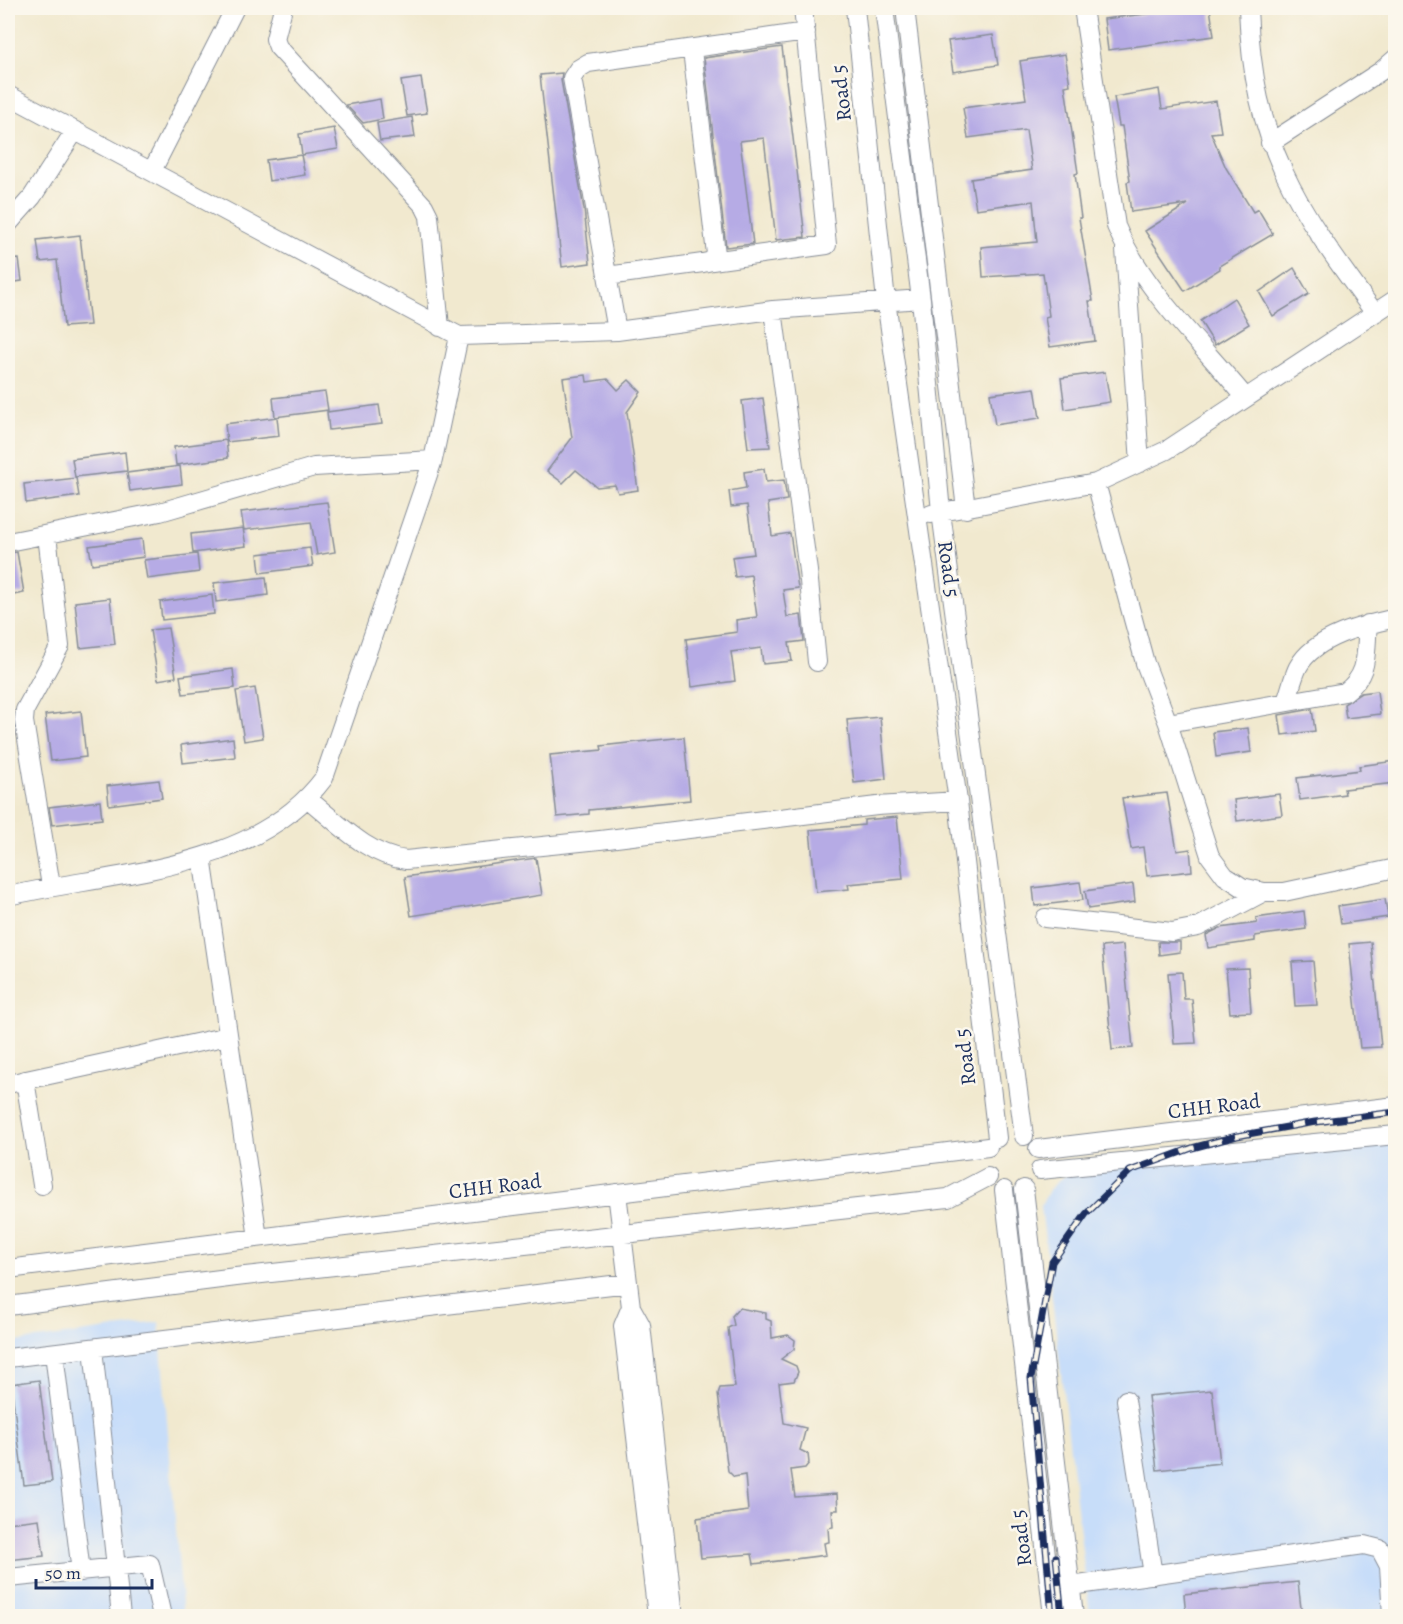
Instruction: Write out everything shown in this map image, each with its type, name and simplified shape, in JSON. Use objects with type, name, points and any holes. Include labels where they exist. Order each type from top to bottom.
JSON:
[{"type":"street","points":[[152,171],[235,8]]},
{"type":"street","points":[[283,8],[275,39],[278,47],[406,184],[427,211],[440,327]]},
{"type":"street","points":[[607,276],[827,245],[803,8]]},
{"type":"street","name":"Road 5","points":[[855,8],[886,301],[919,515],[958,801],[992,1142]]},
{"type":"street","name":"Road 5","points":[[884,8],[921,298],[941,512],[1024,1136]]},
{"type":"street","points":[[905,8],[966,509]]},
{"type":"street","points":[[1083,8],[1111,207],[1125,248],[1144,277],[1245,397]]},
{"type":"street","points":[[1248,8],[1256,90],[1270,143],[1288,185],[1304,213],[1374,312]]},
{"type":"street","points":[[617,331],[572,78],[578,69],[588,63],[806,32]]},
{"type":"street","points":[[692,50],[716,254],[712,261]]},
{"type":"street","points":[[1270,143],[1381,71],[1395,58]]},
{"type":"street","points":[[8,95],[459,336],[617,331],[773,310],[921,298]]},
{"type":"street","points":[[8,224],[32,197],[74,132]]},
{"type":"street","points":[[1125,248],[1140,463]]},
{"type":"street","points":[[919,515],[966,509],[1096,483],[1167,450],[1395,299]]},
{"type":"street","points":[[773,310],[808,571],[817,662]]},
{"type":"street","points":[[8,896],[202,857],[239,844],[278,821],[308,799],[324,778],[433,460],[459,336]]},
{"type":"street","points":[[8,542],[160,512],[314,467],[433,460]]},
{"type":"street","points":[[1096,483],[1146,663],[1168,723],[1210,856],[1225,876],[1242,887],[1264,892],[1284,892],[1395,868]]},
{"type":"street","points":[[47,535],[60,646],[25,710],[24,721],[51,886]]},
{"type":"street","points":[[1287,702],[1298,668],[1308,653],[1322,644],[1368,624],[1395,618]]},
{"type":"street","points":[[1168,723],[1345,692],[1357,684],[1364,673],[1368,624]]},
{"type":"street","points":[[308,799],[373,850],[389,858],[406,860],[600,840],[877,806],[958,801]]},
{"type":"street","points":[[202,857],[258,1238]]},
{"type":"street","points":[[1045,918],[1172,932],[1198,927],[1264,892]]},
{"type":"street","points":[[42,1185],[16,1082],[228,1036]]},
{"type":"street","name":"CHH Road","points":[[1038,1149],[1395,1106]]},
{"type":"street","points":[[1015,1133],[1024,1136],[1038,1149],[1040,1170],[1034,1181],[1024,1189],[1004,1190],[988,1176],[984,1162],[992,1142],[1015,1133]]},
{"type":"street","points":[[1040,1170],[1395,1135]]},
{"type":"street","name":"CHH Road","points":[[8,1269],[616,1193],[992,1142]]},
{"type":"street","points":[[8,1306],[236,1277],[622,1236],[948,1198],[988,1176]]},
{"type":"street","name":"Road 5","points":[[1024,1189],[1074,1617]]},
{"type":"street","name":"Road 5","points":[[1004,1190],[1053,1617]]},
{"type":"street","points":[[616,1193],[631,1307],[640,1324],[674,1617]]},
{"type":"street","points":[[8,1359],[628,1283]]},
{"type":"street","points":[[631,1307],[623,1326],[657,1617]]},
{"type":"street","points":[[93,1348],[121,1617]]},
{"type":"street","points":[[54,1353],[81,1572]]},
{"type":"street","points":[[1126,1400],[1153,1575]]},
{"type":"street","points":[[1071,1586],[1364,1545],[1380,1549],[1389,1566],[1392,1617]]},
{"type":"street","points":[[8,1578],[150,1564],[162,1617]]},
{"type":"shaded area","points":[[1395,1139],[1395,1616],[1090,1616],[1041,1206],[1049,1190],[1061,1178],[1080,1167]]},
{"type":"shaded area","points":[[159,1322],[183,1616],[8,1616],[8,1343]]},
{"type":"building","points":[[1210,8],[1214,36],[1108,50],[1104,19]]},
{"type":"building","points":[[993,35],[998,65],[953,72],[948,41]]},
{"type":"building","points":[[782,47],[805,237],[776,240],[764,138],[740,141],[753,244],[726,247],[704,58]]},
{"type":"building","points":[[1065,54],[1070,85],[1065,86],[1078,173],[1075,174],[1081,218],[1079,218],[1093,301],[1089,301],[1095,341],[1050,347],[1045,317],[1049,316],[1043,273],[983,277],[981,247],[1037,242],[1033,201],[976,209],[971,179],[1032,170],[1026,130],[968,138],[963,108],[1026,99],[1020,61]]},
{"type":"building","points":[[562,73],[561,80],[584,209],[590,263],[562,267],[540,75]]},
{"type":"building","points":[[421,78],[427,113],[407,116],[401,81]]},
{"type":"building","points":[[1159,89],[1162,109],[1216,101],[1221,132],[1211,133],[1226,168],[1253,212],[1258,209],[1273,234],[1219,266],[1220,269],[1185,291],[1145,231],[1188,204],[1131,212],[1127,182],[1130,181],[1122,126],[1119,126],[1114,97]]},
{"type":"building","points":[[380,99],[383,119],[363,123],[346,105]]},
{"type":"building","points":[[412,117],[415,137],[380,141],[377,123]]},
{"type":"building","points":[[334,128],[338,149],[302,155],[299,134]]},
{"type":"building","points":[[301,155],[305,175],[269,181],[266,160]]},
{"type":"building","points":[[80,235],[90,325],[64,327],[57,260],[40,262],[37,240]]},
{"type":"building","points":[[19,259],[22,281],[8,283],[8,260]]},
{"type":"building","points":[[1294,268],[1309,294],[1273,316],[1259,292]]},
{"type":"building","points":[[1234,298],[1249,324],[1215,345],[1200,321]]},
{"type":"building","points":[[1105,372],[1110,402],[1065,409],[1061,378]]},
{"type":"building","points":[[586,375],[587,382],[608,379],[618,390],[629,380],[641,392],[627,412],[638,490],[618,493],[615,485],[597,487],[576,470],[563,483],[547,471],[572,438],[563,378]]},
{"type":"building","points":[[1035,388],[1040,418],[995,425],[990,394]]},
{"type":"building","points":[[325,392],[328,410],[275,417],[273,398]]},
{"type":"building","points":[[763,398],[770,447],[748,448],[742,401]]},
{"type":"building","points":[[379,405],[382,424],[329,430],[327,412]]},
{"type":"building","points":[[277,417],[279,436],[227,442],[225,424]]},
{"type":"building","points":[[226,440],[228,458],[176,465],[174,447]]},
{"type":"building","points":[[125,452],[127,471],[75,477],[72,459]]},
{"type":"building","points":[[180,466],[182,484],[130,491],[127,473]]},
{"type":"building","points":[[764,469],[766,482],[784,480],[787,500],[768,503],[772,536],[790,533],[798,588],[783,590],[787,617],[801,615],[804,641],[789,643],[792,661],[763,664],[761,648],[731,652],[735,681],[692,687],[686,639],[737,632],[736,620],[757,617],[751,575],[735,577],[732,557],[754,554],[747,505],[731,507],[729,491],[746,488],[744,472]]},
{"type":"building","points":[[76,478],[79,496],[26,503],[24,484]]},
{"type":"building","points":[[327,502],[335,552],[317,555],[311,522],[244,530],[241,512]]},
{"type":"building","points":[[243,528],[246,546],[193,553],[191,534]]},
{"type":"building","points":[[142,539],[144,557],[92,564],[89,546]]},
{"type":"building","points":[[310,548],[313,566],[260,573],[258,554]]},
{"type":"building","points":[[17,552],[24,593],[8,596],[8,553]]},
{"type":"building","points":[[197,554],[199,572],[147,579],[144,560]]},
{"type":"building","points":[[266,577],[268,595],[216,602],[214,583]]},
{"type":"building","points":[[212,595],[214,614],[162,620],[160,602]]},
{"type":"building","points":[[110,598],[115,644],[80,648],[75,602]]},
{"type":"building","points":[[168,628],[176,677],[158,680],[150,630]]},
{"type":"building","points":[[233,669],[235,688],[183,694],[180,676]]},
{"type":"building","points":[[255,688],[263,738],[244,741],[236,691]]},
{"type":"building","points":[[1377,691],[1380,714],[1346,718],[1344,704],[1361,693]]},
{"type":"building","points":[[1312,709],[1315,731],[1282,735],[1279,715]]},
{"type":"building","points":[[81,711],[86,757],[51,761],[45,715]]},
{"type":"building","points":[[880,717],[886,779],[854,783],[847,720]]},
{"type":"building","points":[[1248,728],[1251,752],[1216,757],[1213,732]]},
{"type":"building","points":[[684,737],[690,800],[589,810],[589,814],[557,817],[550,755],[602,750],[601,746]]},
{"type":"building","points":[[233,738],[235,757],[183,763],[181,745]]},
{"type":"building","points":[[1395,761],[1395,783],[1344,789],[1345,794],[1300,800],[1297,778],[1360,770],[1359,766]]},
{"type":"building","points":[[159,780],[162,798],[109,805],[107,786]]},
{"type":"building","points":[[1167,793],[1177,851],[1190,849],[1192,871],[1147,876],[1143,847],[1131,849],[1122,798]]},
{"type":"building","points":[[1279,794],[1282,815],[1237,821],[1234,800]]},
{"type":"building","points":[[100,801],[102,819],[52,825],[49,807]]},
{"type":"building","points":[[897,817],[903,879],[848,884],[849,889],[816,892],[810,830],[864,825],[864,820]]},
{"type":"building","points":[[536,858],[542,895],[411,916],[405,877]]},
{"type":"building","points":[[1080,882],[1083,900],[1035,906],[1033,888]]},
{"type":"building","points":[[1133,884],[1135,902],[1088,909],[1085,891]]},
{"type":"building","points":[[1385,899],[1388,917],[1341,924],[1338,906]]},
{"type":"building","points":[[1304,911],[1306,929],[1255,936],[1255,941],[1208,948],[1206,935],[1220,928],[1257,923],[1256,918]]},
{"type":"building","points":[[1158,942],[1180,942],[1180,952],[1159,955]]},
{"type":"building","points":[[1371,942],[1381,1047],[1360,1048],[1349,944]]},
{"type":"building","points":[[1123,945],[1133,1048],[1112,1050],[1102,947]]},
{"type":"building","points":[[1313,961],[1317,1005],[1295,1006],[1292,962]]},
{"type":"building","points":[[1248,968],[1251,1012],[1230,1013],[1226,969]]},
{"type":"building","points":[[1182,972],[1184,999],[1192,999],[1196,1043],[1174,1044],[1168,973]]},
{"type":"building","points":[[739,1308],[766,1313],[766,1319],[771,1321],[772,1338],[788,1335],[795,1340],[794,1349],[781,1359],[796,1366],[798,1372],[794,1381],[779,1383],[784,1423],[806,1428],[800,1450],[808,1454],[809,1463],[805,1468],[791,1470],[795,1497],[837,1494],[838,1510],[832,1510],[833,1527],[828,1528],[829,1542],[824,1543],[826,1555],[754,1564],[752,1554],[701,1558],[697,1518],[748,1511],[745,1475],[734,1477],[728,1471],[718,1394],[720,1388],[735,1387],[728,1328],[734,1325],[732,1316]]},
{"type":"building","points":[[39,1380],[52,1482],[24,1485],[11,1384]]},
{"type":"building","points":[[1212,1390],[1220,1463],[1157,1470],[1148,1396]]},
{"type":"building","points":[[39,1519],[44,1556],[8,1560],[8,1523]]},
{"type":"building","points":[[1298,1582],[1302,1617],[1186,1617],[1184,1594]]},
{"type":"railway","points":[[1052,1616],[1031,1378],[1052,1262],[1086,1214],[1130,1171],[1192,1148],[1237,1136],[1315,1122],[1396,1112]]},
{"type":"railway","points":[[1056,1557],[1062,1616]]}]
